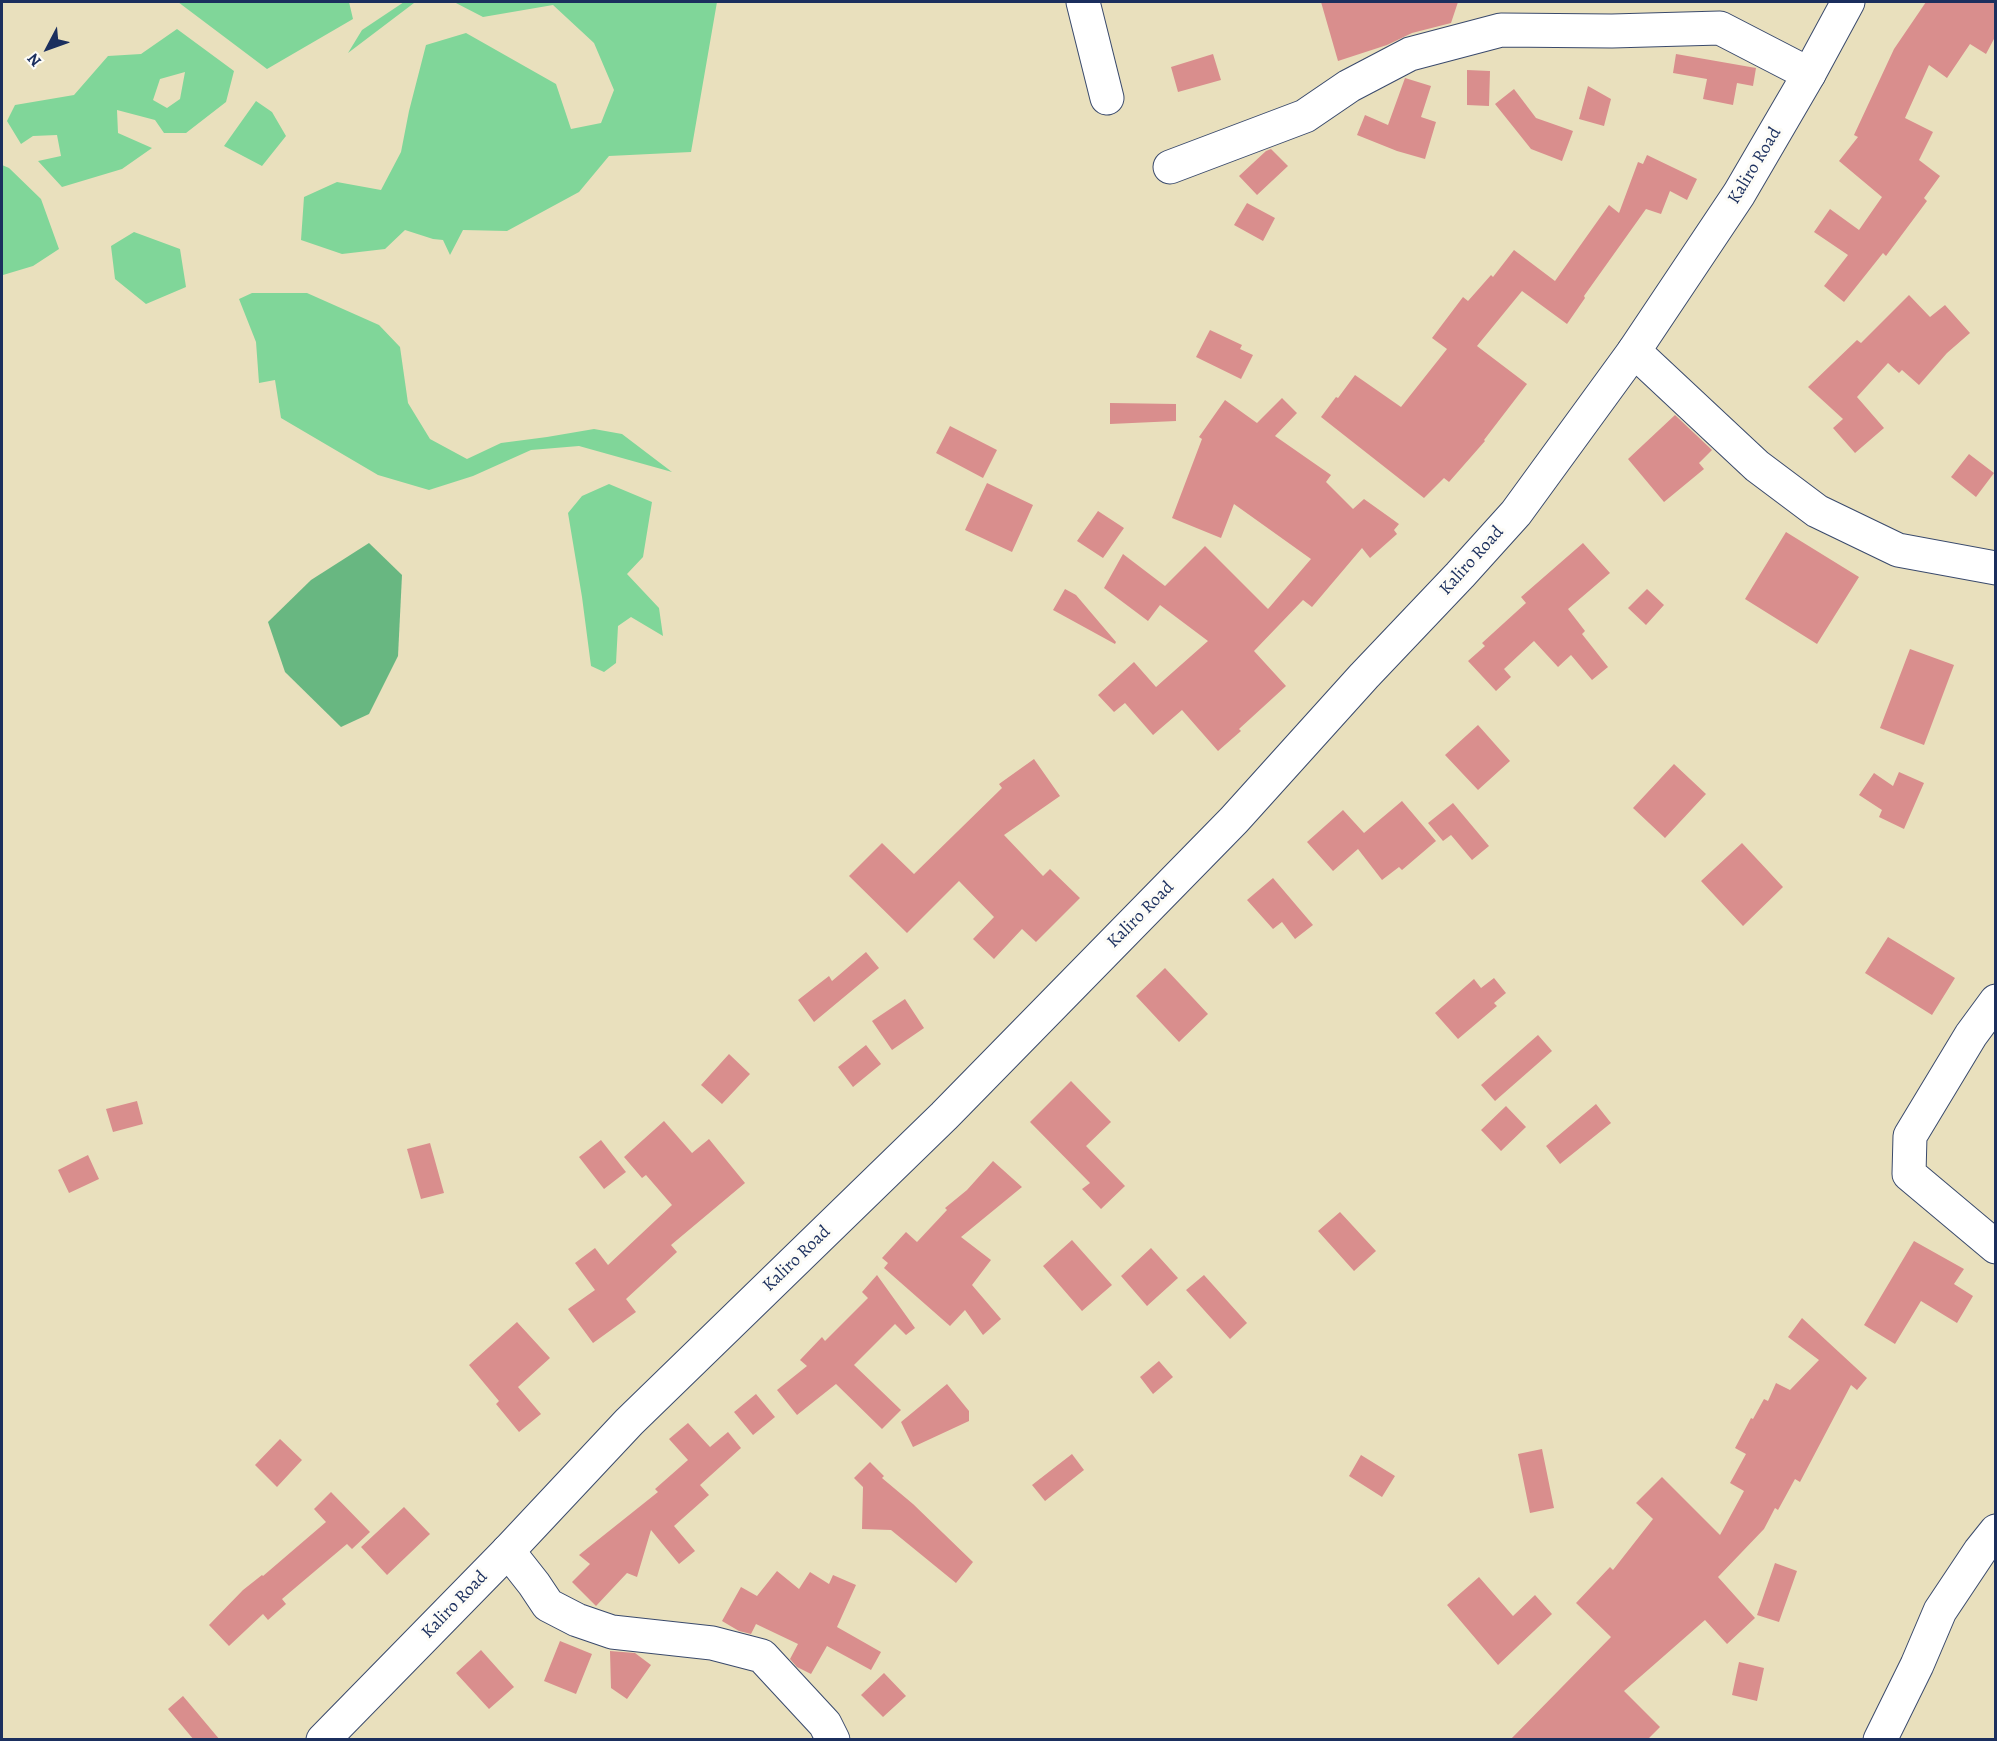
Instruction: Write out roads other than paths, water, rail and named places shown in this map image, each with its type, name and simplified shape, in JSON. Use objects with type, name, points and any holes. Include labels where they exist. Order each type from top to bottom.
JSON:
[{"type":"main road","points":[[1083,2],[1107,98]]},
{"type":"main road","name":"Kaliro Road","points":[[323,1740],[508,1551],[629,1422],[944,1116],[1234,820],[1515,513],[1634,351],[1739,194],[1848,2]]},
{"type":"main road","points":[[1170,167],[1305,116],[1349,86],[1410,54],[1501,30],[1612,32],[1720,28],[1809,74]]},
{"type":"main road","points":[[1634,351],[1757,466],[1817,511],[1898,550],[1995,568]]},
{"type":"main road","points":[[1995,1001],[1971,1035],[1910,1136],[1909,1174],[1995,1247]]},
{"type":"main road","points":[[1880,1740],[1917,1665],[1940,1611],[1995,1531]]},
{"type":"main road","points":[[508,1551],[548,1605],[577,1620],[612,1632],[712,1643],[762,1656],[825,1724],[833,1740]]}]
